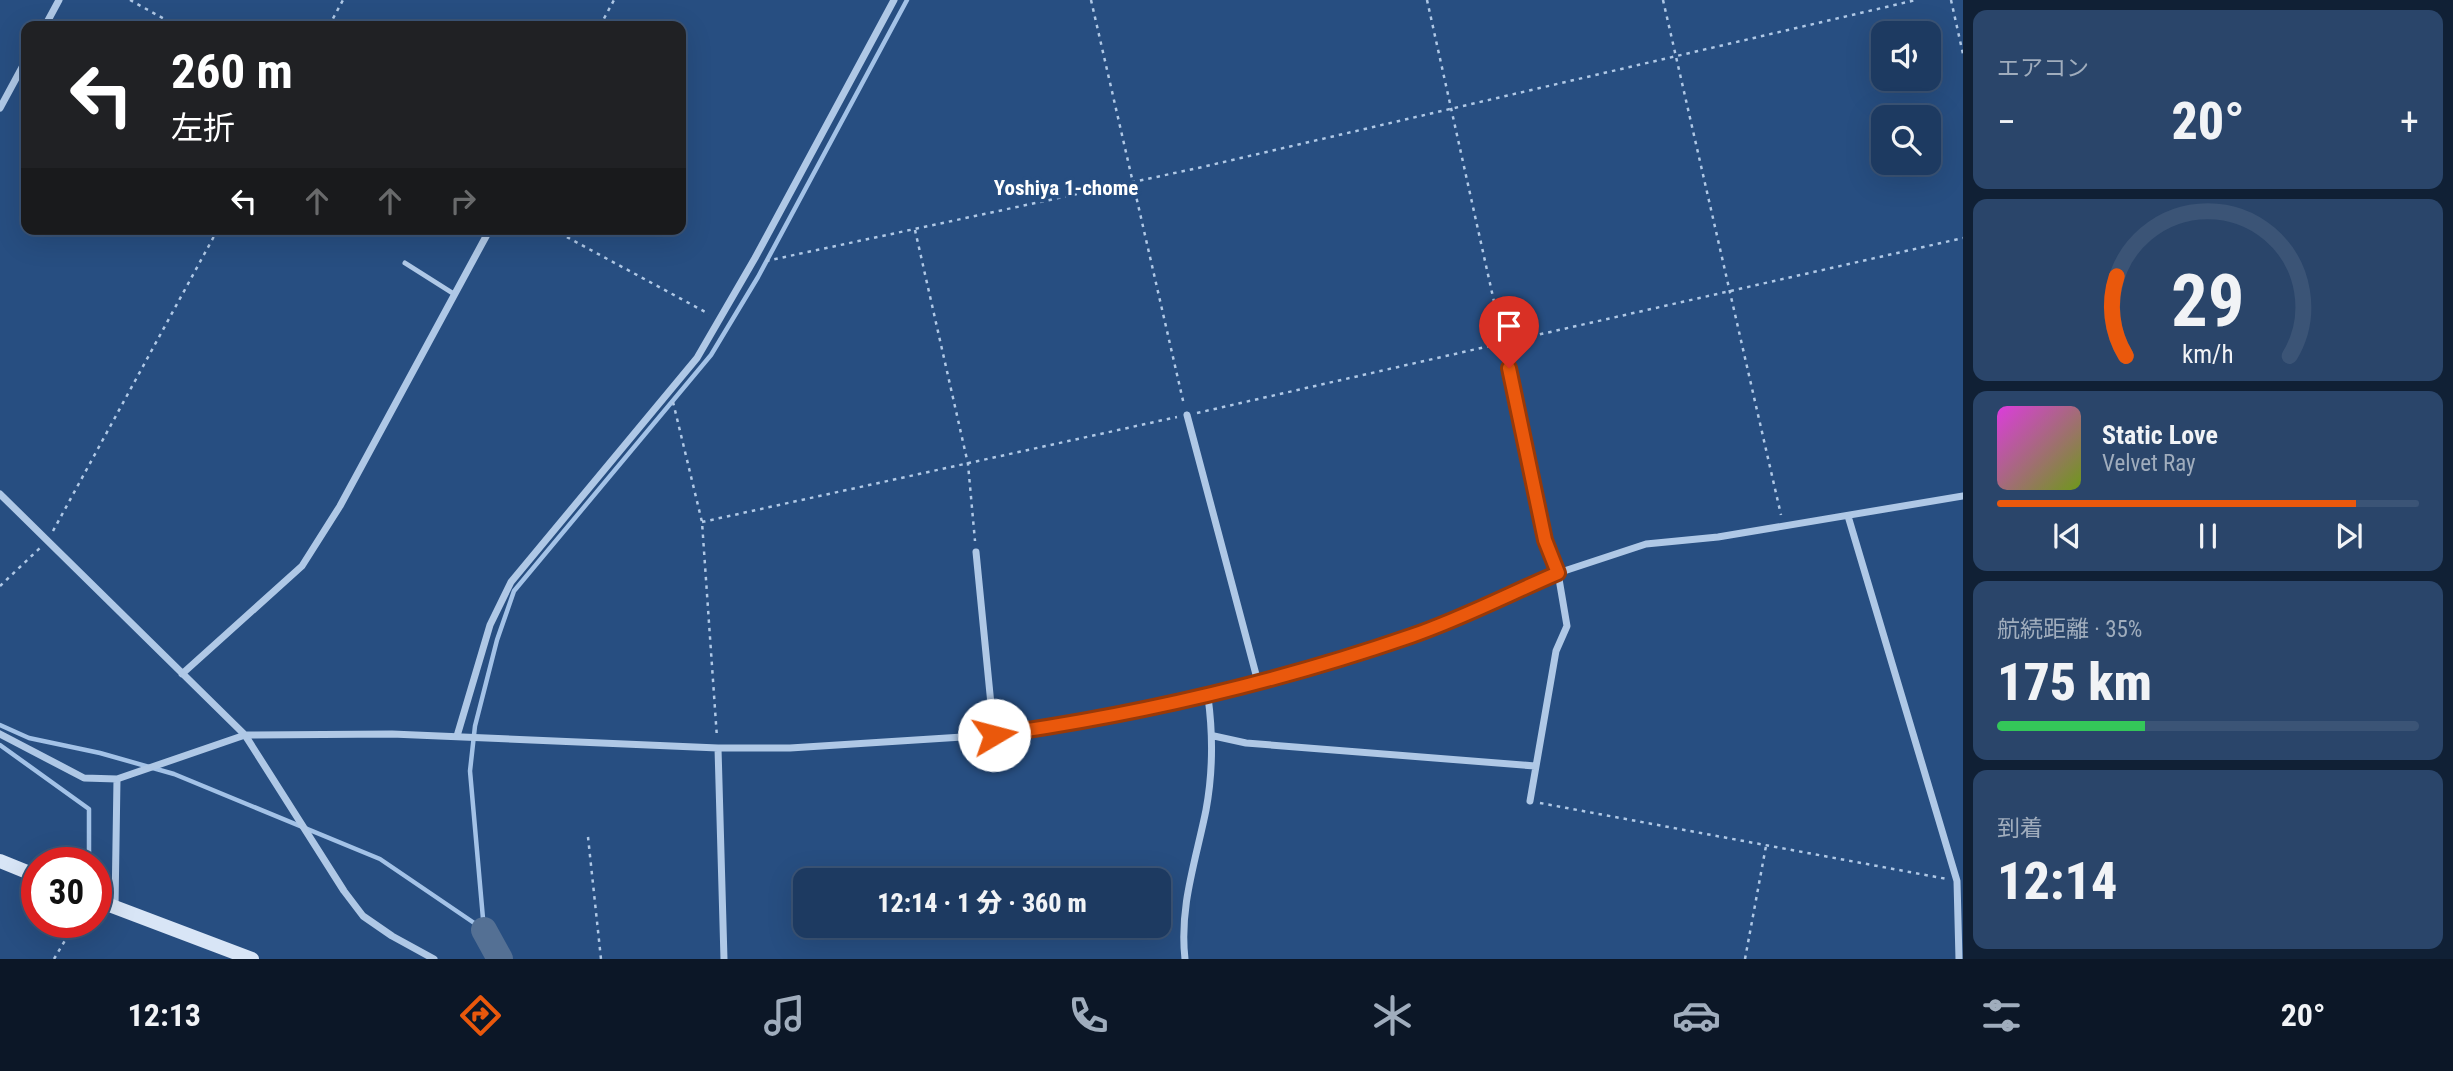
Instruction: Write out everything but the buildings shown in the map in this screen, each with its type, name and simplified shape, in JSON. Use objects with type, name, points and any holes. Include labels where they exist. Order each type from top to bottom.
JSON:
[{"type":"main road","points":[[0,861],[21,870]]},
{"type":"main road","points":[[112,905],[252,959]]},
{"type":"street","points":[[48,21],[59,0]]},
{"type":"street","points":[[457,736],[490,625],[511,582],[697,358],[755,258],[894,0]]},
{"type":"street","points":[[0,108],[21,69]]},
{"type":"street","points":[[182,674],[302,566],[340,506],[487,235]]},
{"type":"street","points":[[1504,343],[1545,540],[1558,573],[1567,626],[1556,652],[1530,801]]},
{"type":"street","points":[[1186,415],[1258,682]]},
{"type":"street","points":[[0,494],[245,735],[344,891],[363,916],[391,936],[434,959]]},
{"type":"street","points":[[0,734],[84,778],[117,779],[245,735],[457,736],[718,748],[790,748],[994,735],[1059,726],[1208,697],[1413,635],[1558,573],[1646,544],[1848,516],[1963,496]]},
{"type":"street","points":[[1848,516],[1960,878],[1959,959]]},
{"type":"street","points":[[976,552],[994,735]]},
{"type":"street","points":[[1185,959],[1182,936],[1187,892],[1206,807],[1214,736],[1208,697]]},
{"type":"street","points":[[1214,736],[1246,743],[1535,766]]},
{"type":"street","points":[[718,748],[724,959]]},
{"type":"street","points":[[115,906],[117,779]]},
{"type":"lane","points":[[405,263],[454,294]]},
{"type":"path","points":[[130,0],[168,21]]},
{"type":"path","points":[[332,21],[343,0]]},
{"type":"path","points":[[603,21],[614,0]]},
{"type":"path","points":[[1091,0],[1186,415]]},
{"type":"path","points":[[1427,0],[1504,343]]},
{"type":"path","points":[[1663,0],[1783,525]]},
{"type":"path","points":[[755,258],[771,262],[1916,0]]},
{"type":"path","points":[[1951,0],[1963,54]]},
{"type":"path","points":[[915,230],[968,464],[976,552]]},
{"type":"path","points":[[0,586],[48,540],[215,235]]},
{"type":"path","points":[[563,235],[719,320]]},
{"type":"path","points":[[702,522],[1186,415],[1963,237]]},
{"type":"path","points":[[670,390],[702,522],[718,748]]},
{"type":"path","points":[[1530,801],[1766,846],[1960,878]]},
{"type":"path","points":[[588,837],[601,959]]},
{"type":"path","points":[[1745,959],[1766,846]]},
{"type":"path","points":[[54,959],[66,938]]},
{"type":"waterway","points":[[484,930],[470,771],[475,726],[497,640],[514,591],[711,355],[758,277],[907,0]]},
{"type":"waterway","points":[[0,725],[29,738],[100,753],[174,774],[380,859],[483,929]]},
{"type":"waterway","points":[[0,745],[89,809],[89,847]]},
{"type":"waterway","points":[[484,930],[500,959]]},
{"type":"district","name":"Yoshiya 1-chome","points":[[1066,188]]},
{"type":"route","points":[[994,735],[1059,726],[1208,697],[1413,635],[1558,573],[1545,540],[1509,368]]}]
